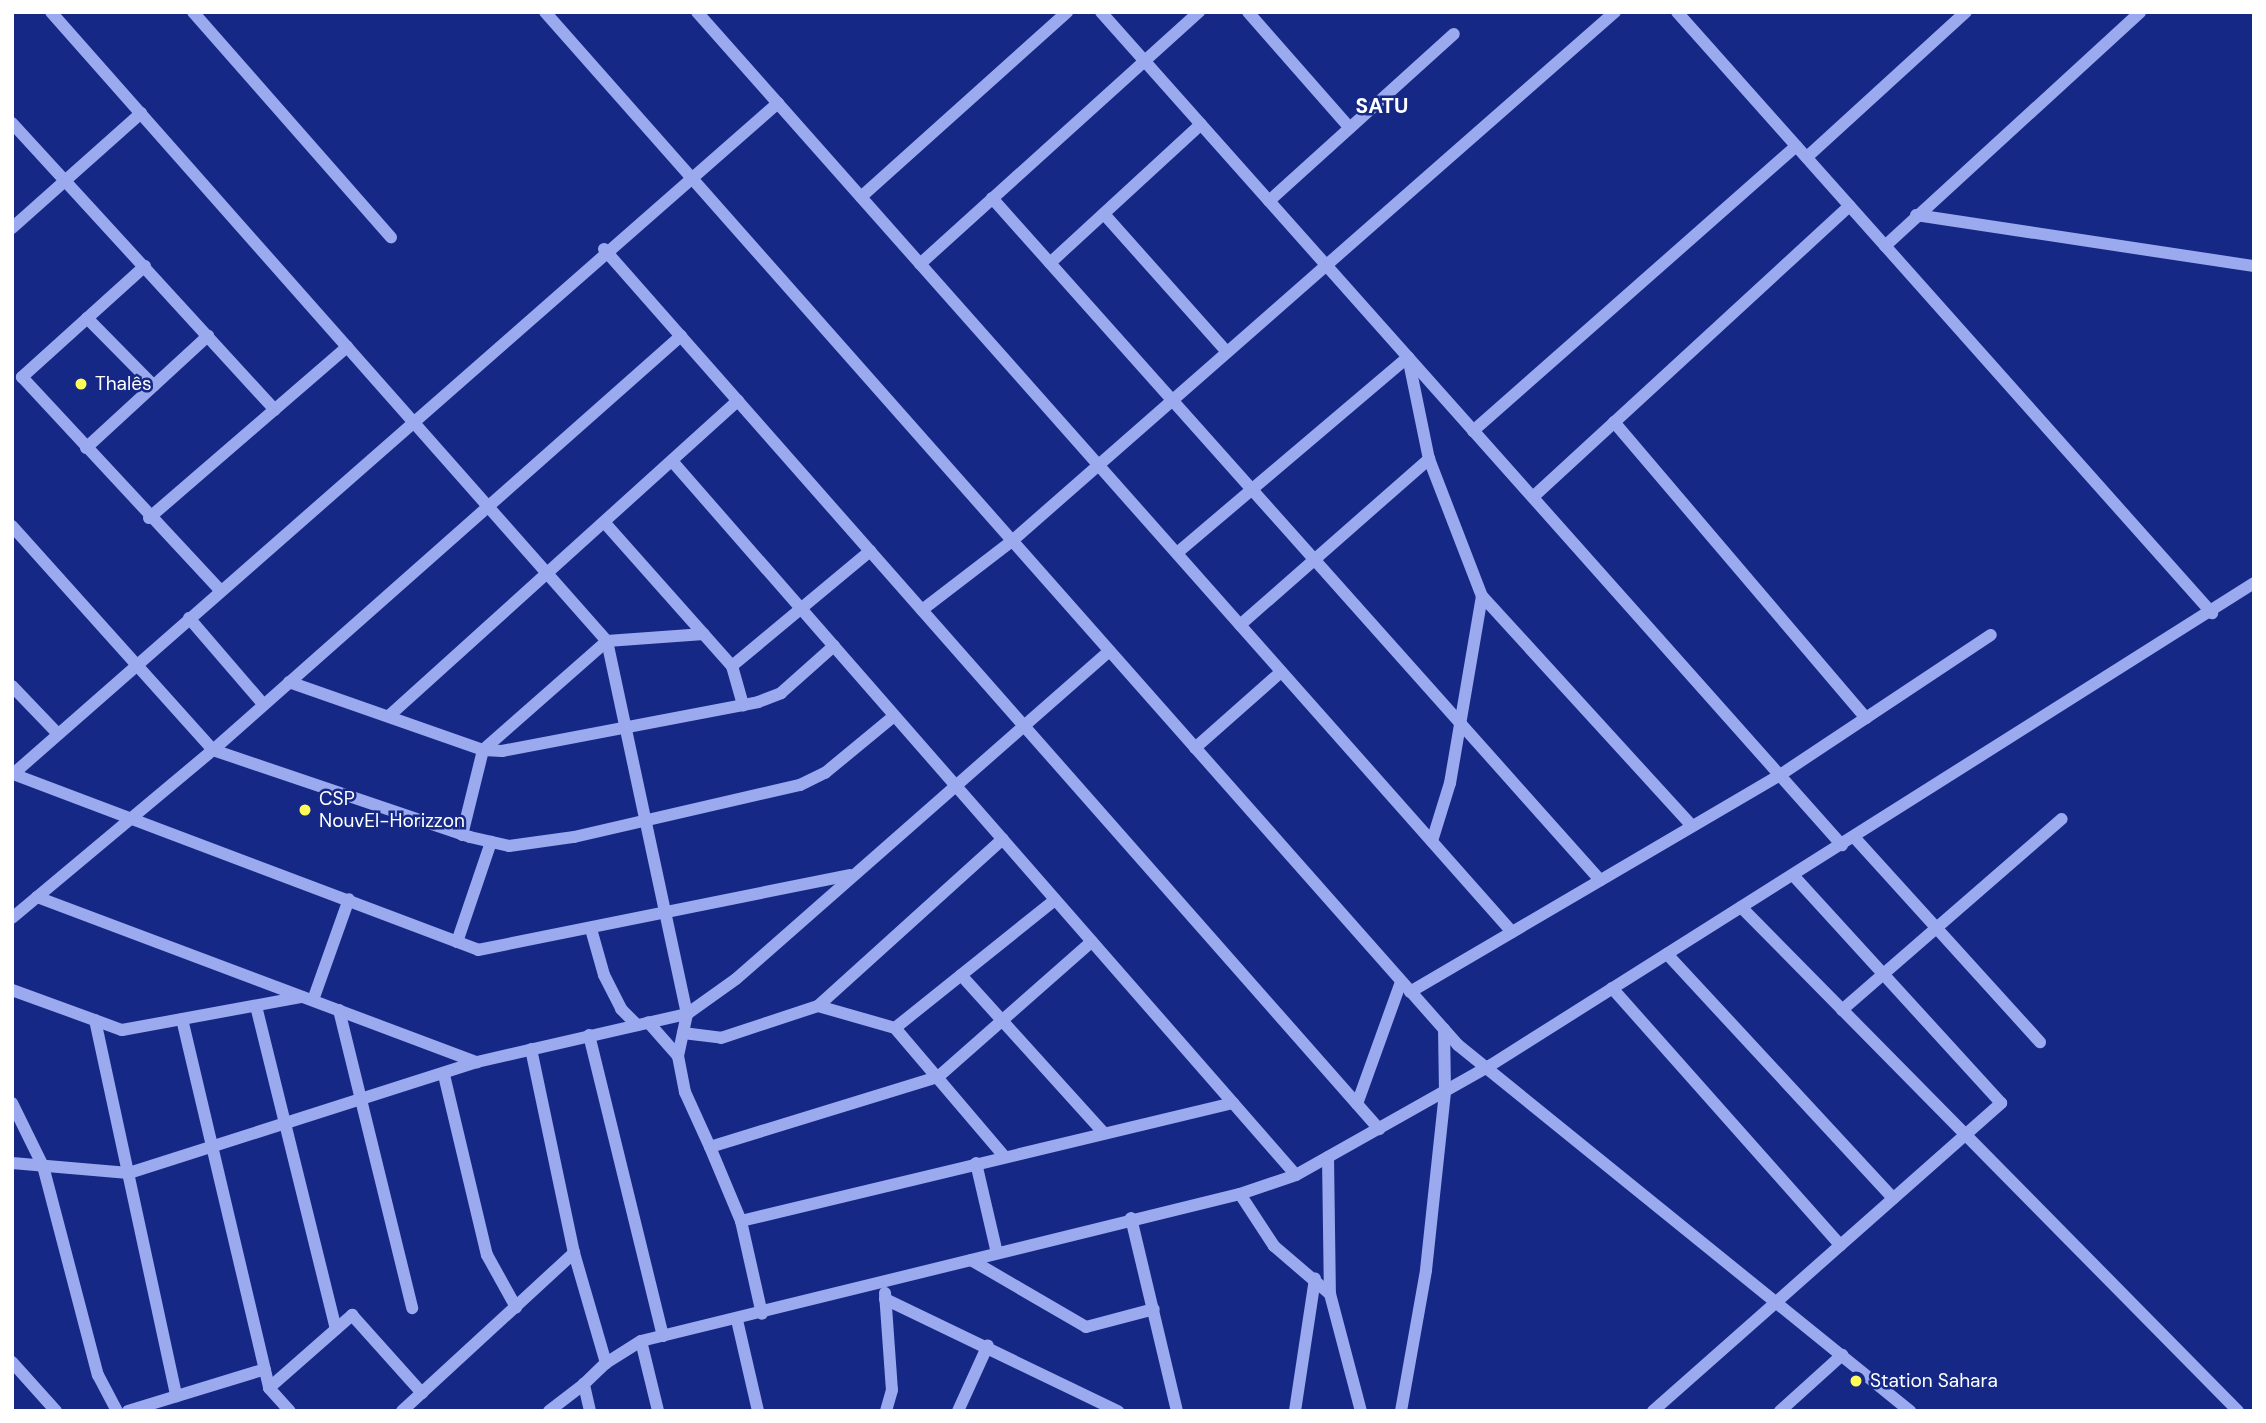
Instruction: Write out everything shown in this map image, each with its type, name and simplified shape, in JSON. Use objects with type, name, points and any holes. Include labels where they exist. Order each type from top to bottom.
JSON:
[{"type":"street","points":[[51,12],[607,641],[630,727],[687,1014],[678,1056],[685,1092],[741,1221],[762,1314]]},
{"type":"street","points":[[193,12],[391,237]]},
{"type":"street","points":[[545,12],[1444,1030],[1910,1411]]},
{"type":"street","points":[[697,12],[1512,932]]},
{"type":"street","points":[[861,197],[1067,12]]},
{"type":"street","points":[[1101,12],[1842,845]]},
{"type":"street","points":[[920,264],[1199,12]]},
{"type":"street","points":[[1248,12],[1350,128]]},
{"type":"street","points":[[922,610],[1012,541],[1615,12]]},
{"type":"street","points":[[1677,12],[2212,613]]},
{"type":"street","points":[[1807,157],[1966,12]]},
{"type":"street","points":[[1885,246],[2140,12]]},
{"type":"street","points":[[1269,201],[1454,34]]},
{"type":"street","points":[[778,103],[604,249],[13,774],[478,950],[851,875]]},
{"type":"street","points":[[12,228],[141,113]]},
{"type":"street","points":[[12,123],[63,183],[145,266],[275,410]]},
{"type":"street","points":[[1050,263],[1201,124]]},
{"type":"street","points":[[1473,430],[1796,146]]},
{"type":"street","points":[[992,198],[1600,880]]},
{"type":"street","points":[[1533,497],[1850,206]]},
{"type":"street","points":[[1104,214],[1227,352]]},
{"type":"street","points":[[1916,215],[2254,266]]},
{"type":"street","points":[[604,249],[1379,1129]]},
{"type":"street","points":[[145,266],[22,377],[149,518],[220,590]]},
{"type":"street","points":[[87,318],[154,386]]},
{"type":"street","points":[[86,448],[208,336]]},
{"type":"street","points":[[12,918],[213,750],[681,336]]},
{"type":"street","points":[[149,518],[347,347]]},
{"type":"street","points":[[1408,358],[1429,459],[1482,596],[1692,826]]},
{"type":"street","points":[[1177,554],[1408,358]]},
{"type":"street","points":[[390,715],[738,401]]},
{"type":"street","points":[[1614,422],[1866,718]]},
{"type":"street","points":[[1240,625],[1429,459]]},
{"type":"street","points":[[672,461],[1296,1175]]},
{"type":"street","points":[[604,522],[732,666],[743,705]]},
{"type":"street","points":[[12,526],[213,750],[462,835],[509,846],[574,837],[648,816],[800,785],[825,773],[894,716]]},
{"type":"street","points":[[732,666],[870,551]]},
{"type":"street","points":[[549,1411],[607,1363],[641,1341],[762,1314],[1131,1218],[1240,1194],[1296,1175],[1490,1065],[2212,613],[2254,583]]},
{"type":"street","points":[[1432,841],[1450,783],[1482,596]]},
{"type":"street","points":[[189,618],[263,704]]},
{"type":"street","points":[[462,835],[483,750],[607,641],[704,634]]},
{"type":"street","points":[[1357,1104],[1406,987],[1512,932],[1780,775],[1991,635]]},
{"type":"street","points":[[289,682],[390,715],[483,750],[630,727],[743,705],[780,693],[834,646]]},
{"type":"street","points":[[12,1163],[129,1173],[364,1101],[477,1062],[687,1014],[736,979],[851,875],[1109,651]]},
{"type":"street","points":[[1195,748],[1282,672]]},
{"type":"street","points":[[12,686],[58,734]]},
{"type":"street","points":[[1842,1010],[2062,819]]},
{"type":"street","points":[[1854,837],[2040,1042]]},
{"type":"street","points":[[683,1033],[721,1038],[818,1006],[1003,839]]},
{"type":"street","points":[[457,942],[491,842]]},
{"type":"street","points":[[1653,1411],[2001,1103],[1793,875]]},
{"type":"street","points":[[37,897],[477,1062]]},
{"type":"street","points":[[308,998],[349,899]]},
{"type":"street","points":[[895,1028],[1055,900]]},
{"type":"street","points":[[1741,907],[2238,1411]]},
{"type":"street","points":[[591,929],[604,975],[621,1009],[643,1023],[678,1056]]},
{"type":"street","points":[[710,1147],[938,1077],[1092,941]]},
{"type":"street","points":[[1667,954],[1893,1198]]},
{"type":"street","points":[[961,975],[1103,1132]]},
{"type":"street","points":[[1612,988],[1840,1245]]},
{"type":"street","points":[[12,990],[122,1030],[308,998]]},
{"type":"street","points":[[256,1006],[336,1329]]},
{"type":"street","points":[[818,1006],[895,1028],[1004,1156]]},
{"type":"street","points":[[340,1010],[412,1308]]},
{"type":"street","points":[[182,1019],[270,1388],[290,1411]]},
{"type":"street","points":[[95,1020],[176,1396]]},
{"type":"street","points":[[1401,1411],[1426,1270],[1445,1091],[1444,1030]]},
{"type":"street","points":[[589,1035],[663,1336]]},
{"type":"street","points":[[531,1049],[574,1253],[607,1363]]},
{"type":"street","points":[[444,1075],[487,1255],[516,1307]]},
{"type":"street","points":[[12,1103],[43,1166],[98,1375],[117,1411]]},
{"type":"street","points":[[741,1221],[1103,1132],[1233,1103]]},
{"type":"street","points":[[1328,1157],[1329,1294],[1361,1411]]},
{"type":"street","points":[[976,1163],[996,1253]]},
{"type":"street","points":[[1240,1194],[1274,1246],[1315,1278],[1329,1294]]},
{"type":"street","points":[[1131,1218],[1177,1411]]},
{"type":"street","points":[[402,1411],[574,1253]]},
{"type":"street","points":[[971,1260],[1086,1327],[1154,1309]]},
{"type":"street","points":[[1295,1411],[1315,1278]]},
{"type":"street","points":[[884,1282],[892,1390],[886,1411]]},
{"type":"street","points":[[886,1300],[988,1345],[1118,1411]]},
{"type":"street","points":[[270,1388],[352,1315],[422,1393]]},
{"type":"street","points":[[737,1320],[758,1411]]},
{"type":"street","points":[[641,1341],[658,1411]]},
{"type":"street","points":[[958,1411],[988,1345]]},
{"type":"street","points":[[1780,1411],[1842,1355]]},
{"type":"street","points":[[12,1362],[56,1411]]},
{"type":"street","points":[[128,1411],[265,1369]]},
{"type":"street","points":[[584,1384],[590,1411]]},
{"type":"place","name":"Thalês","points":[[81,384]]},
{"type":"place","name":"CSP NouvEl-Horizzon","points":[[305,810]]},
{"type":"place","name":"Station Sahara","points":[[1856,1381]]},
{"type":"district","name":"SATU","points":[[1382,106]]}]
